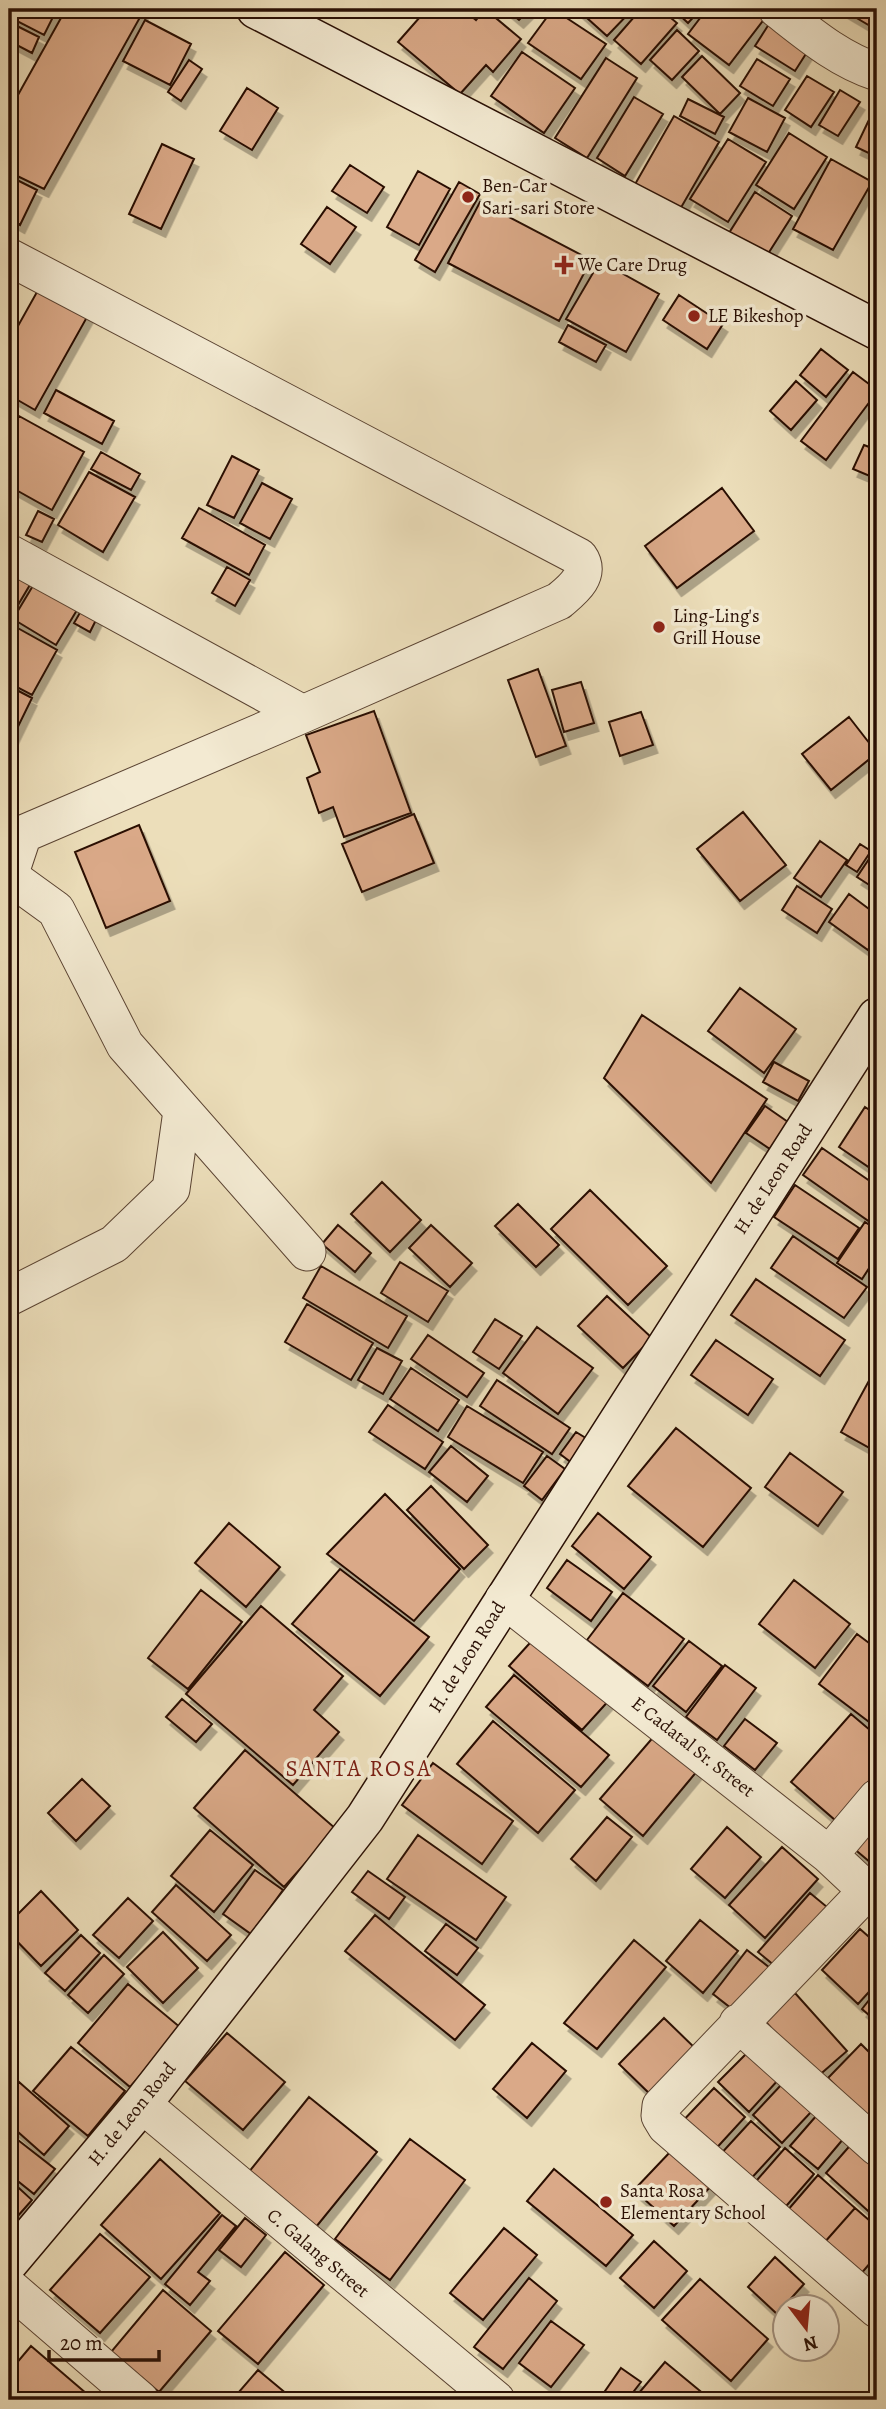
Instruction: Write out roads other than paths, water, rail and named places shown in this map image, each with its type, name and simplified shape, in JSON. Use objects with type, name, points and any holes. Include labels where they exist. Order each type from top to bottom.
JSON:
[{"type":"street","points":[[256,9],[877,330]]},
{"type":"street","points":[[777,9],[826,47],[853,64],[877,72]]},
{"type":"street","points":[[9,257],[579,557],[584,564],[577,585],[559,601],[303,714],[16,831],[9,876],[56,910],[125,1045],[307,1252]]},
{"type":"street","points":[[9,553],[303,714]]},
{"type":"street","name":"H. de Leon Road","points":[[9,2262],[142,2104],[365,1818],[877,1017]]},
{"type":"street","points":[[9,1297],[114,1244],[170,1188],[182,1111]]},
{"type":"street","name":"E Cadatal Sr. Street","points":[[504,1599],[829,1854],[872,1895]]},
{"type":"street","points":[[829,1854],[877,1798]]},
{"type":"street","points":[[872,1895],[738,2024],[661,2106],[660,2116],[666,2126],[877,2309]]},
{"type":"street","points":[[738,2024],[877,2147]]},
{"type":"street","name":"C. Galang Street","points":[[142,2104],[496,2400]]},
{"type":"street","points":[[9,2287],[140,2400]]},
{"type":"place","name":"Ben-Car Sari-sari Store","points":[[468,197]]},
{"type":"place","name":"We Care Drug","points":[[564,265]]},
{"type":"place","name":"LE Bikeshop","points":[[694,316]]},
{"type":"place","name":"Ling-Ling's Grill House","points":[[659,627]]},
{"type":"place","name":"Santa Rosa Elementary School","points":[[606,2202]]},
{"type":"district","name":"SANTA ROSA","points":[[359,1768]]}]
